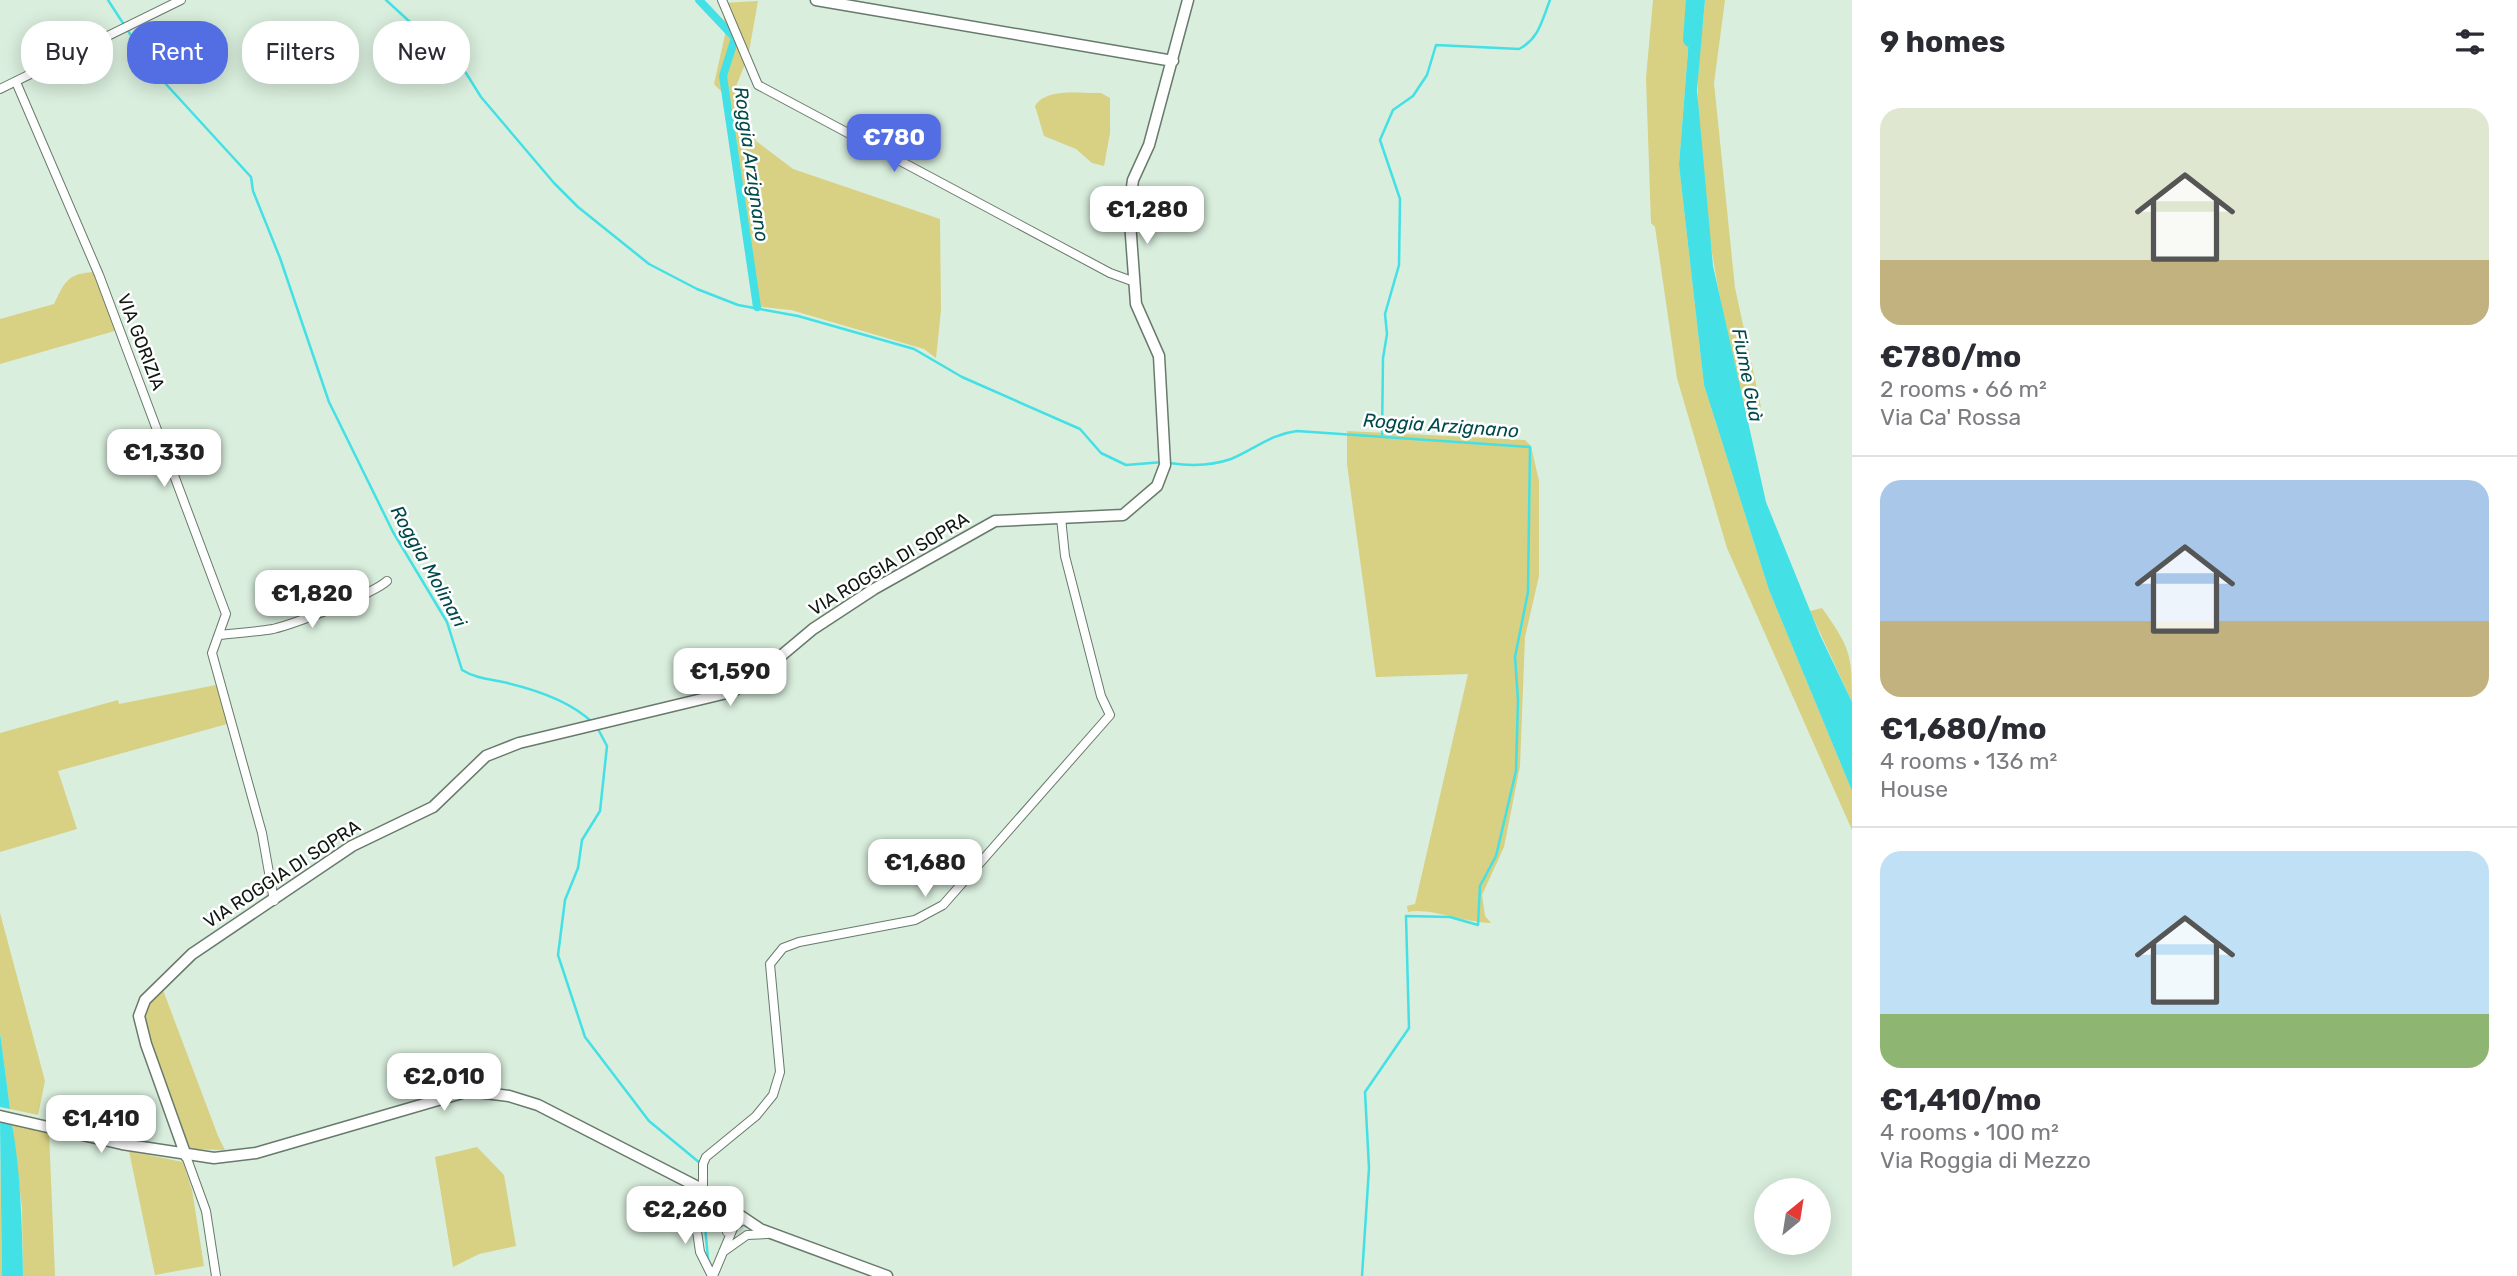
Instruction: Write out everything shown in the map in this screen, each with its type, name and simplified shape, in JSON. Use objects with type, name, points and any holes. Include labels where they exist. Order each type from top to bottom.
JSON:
[{"type":"street","points":[[0,89],[181,0]]},
{"type":"street","points":[[722,0],[758,85],[1110,273],[1132,281],[1129,208],[1133,180],[1149,145],[1188,0]]},
{"type":"street","points":[[816,0],[849,3],[1173,61]]},
{"type":"street","name":"VIA GORIZIA","points":[[16,82],[99,275],[226,614],[212,653],[262,833],[274,901]]},
{"type":"street","name":"VIA ROGGIA DI SOPRA","points":[[186,1156],[146,1044],[139,1016],[145,1000],[192,954],[352,846],[433,807],[486,756],[519,743],[731,692],[751,681],[814,629],[874,589],[995,521],[1123,514],[1157,486],[1165,465],[1159,356],[1136,304],[1132,281]]},
{"type":"street","points":[[713,1276],[723,1252],[728,1215],[704,1191],[703,1164],[706,1157],[756,1116],[777,1084],[779,1049],[769,973],[774,956],[783,948],[799,942],[915,920],[943,905],[1110,715],[1101,696],[1065,556],[1061,518]]},
{"type":"street","points":[[219,635],[274,629],[354,600],[380,588],[387,580]]},
{"type":"street","points":[[0,1116],[186,1156],[214,1158],[256,1153],[469,1091],[509,1096],[538,1105],[704,1191],[773,1234],[887,1276]]},
{"type":"street","points":[[186,1156],[206,1211],[216,1276]]},
{"type":"street","points":[[693,1204],[700,1252],[713,1276]]},
{"type":"street","points":[[723,1252],[742,1231],[745,1219]]},
{"type":"street","points":[[723,1252],[747,1235],[773,1234]]},
{"type":"shaded area","points":[[1653,0],[1692,0],[1679,165],[1704,385],[1769,590],[1852,791],[1852,830],[1727,548],[1677,378],[1655,227],[1651,223],[1646,78]]},
{"type":"shaded area","points":[[1705,0],[1725,0],[1714,83],[1735,288],[1761,407],[1745,413],[1719,293],[1702,172],[1698,80]]},
{"type":"shaded area","points":[[758,1],[748,57],[734,91],[756,141],[793,169],[940,219],[941,310],[936,358],[924,349],[791,310],[753,306],[749,239],[724,94],[714,84],[725,35],[723,3]]},
{"type":"shaded area","points":[[1101,93],[1110,98],[1110,133],[1104,166],[1092,163],[1076,149],[1044,136],[1035,106],[1040,100],[1056,94]]},
{"type":"shaded area","points":[[96,272],[118,330],[0,364],[0,319],[54,304],[68,280],[79,274]]},
{"type":"shaded area","points":[[1347,431],[1525,440],[1531,446],[1539,481],[1539,576],[1525,637],[1520,766],[1504,847],[1482,895],[1485,916],[1491,923],[1426,912],[1408,912],[1407,906],[1415,904],[1468,674],[1376,677],[1347,464]]},
{"type":"shaded area","points":[[1822,608],[1844,642],[1850,661],[1852,702],[1810,611]]},
{"type":"shaded area","points":[[216,685],[227,724],[58,771],[77,829],[0,852],[0,733],[118,700],[119,704]]},
{"type":"shaded area","points":[[0,913],[45,1081],[38,1115],[10,1109],[0,1033]]},
{"type":"shaded area","points":[[163,990],[225,1150],[190,1149],[161,1076],[144,1016],[150,1003]]},
{"type":"shaded area","points":[[12,1124],[49,1132],[55,1276],[23,1276],[22,1208]]},
{"type":"shaded area","points":[[0,1143],[2,1276],[0,1276]]},
{"type":"shaded area","points":[[477,1147],[504,1175],[516,1246],[479,1254],[453,1267],[435,1157]]},
{"type":"shaded area","points":[[129,1151],[183,1162],[192,1190],[204,1266],[155,1275]]},
{"type":"water","points":[[1692,0],[1705,0],[1697,90],[1713,266],[1766,502],[1820,635],[1852,702],[1852,791],[1769,590],[1704,385],[1679,165]]},
{"type":"water","points":[[0,1033],[1,1040],[10,1109],[0,1107]]},
{"type":"water","points":[[0,1121],[12,1124],[15,1143],[23,1276],[2,1276]]},
{"type":"waterway","name":"Roggia Molinari","points":[[108,0],[154,71],[251,177],[253,191],[280,258],[329,402],[393,532],[447,622],[462,670],[477,677],[551,696],[573,707],[592,722]]},
{"type":"waterway","points":[[386,0],[466,73],[481,97],[554,183],[578,207],[649,264],[697,289],[738,305],[798,316],[914,349],[962,377],[1080,429],[1101,453],[1126,465],[1163,462]]},
{"type":"waterway","name":"Roggia Arzignano","points":[[699,0],[735,38],[723,76],[757,307]]},
{"type":"waterway","points":[[1382,437],[1383,358],[1387,334],[1385,314],[1399,265],[1400,199],[1380,140],[1393,110],[1413,96],[1427,75],[1436,45],[1519,49],[1535,34],[1550,0]]},
{"type":"waterway","name":"Fiume Guà","points":[[1690,40],[1693,0]]},
{"type":"waterway","name":"Roggia Arzignano","points":[[1170,463],[1216,463],[1231,459],[1271,439],[1297,431],[1530,447],[1528,592],[1515,657],[1518,700],[1516,771],[1496,856],[1480,886],[1478,925],[1450,917],[1406,916],[1409,1028],[1365,1092],[1369,1168],[1362,1276]]},
{"type":"waterway","name":"Roggia Molinari","points":[[597,727],[607,746],[600,811],[582,840],[578,868],[565,900],[558,955],[585,1037],[649,1121],[700,1163]]},
{"type":"waterway","name":"Roggia Molinari","points":[[702,1194],[708,1259],[713,1270]]}]
